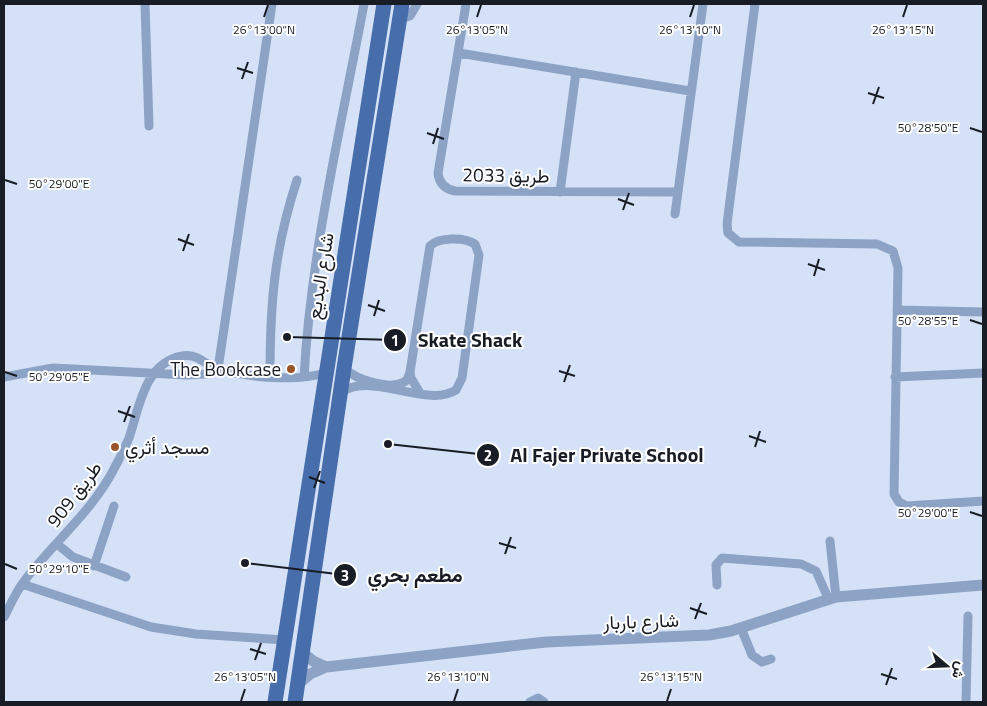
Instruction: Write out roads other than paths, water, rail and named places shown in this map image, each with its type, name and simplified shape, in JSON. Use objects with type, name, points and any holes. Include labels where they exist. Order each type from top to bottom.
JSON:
[{"type":"main road","name":"شارع البديع","points":[[275,702],[384,4]]},
{"type":"main road","name":"شارع البديع","points":[[295,702],[344,368],[402,4]]},
{"type":"street","points":[[145,4],[149,126]]},
{"type":"street","points":[[218,369],[272,4]]},
{"type":"street","points":[[304,377],[309,318],[317,261],[364,4]]},
{"type":"street","points":[[400,19],[410,16],[417,4]]},
{"type":"street","name":"طريق 2033","points":[[466,4],[438,173],[441,183],[455,191],[677,192]]},
{"type":"street","points":[[676,214],[677,192],[701,4]]},
{"type":"street","points":[[755,4],[727,224],[728,233],[739,242],[877,244],[888,247],[893,251],[898,262],[894,489],[896,498],[907,506],[983,501]]},
{"type":"street","points":[[459,53],[690,91]]},
{"type":"street","points":[[560,192],[576,72]]},
{"type":"street","points":[[270,377],[271,301],[274,270],[279,240],[297,180]]},
{"type":"street","points":[[341,393],[350,387],[360,385],[420,393],[448,394],[456,390],[461,383],[479,255],[477,247],[472,242],[439,240],[432,243],[428,249],[410,372],[411,378],[420,393]]},
{"type":"street","points":[[897,310],[983,312]]},
{"type":"street","name":"طريق 909","points":[[4,617],[22,584],[99,495],[116,467],[129,437],[145,387],[156,372],[172,359],[183,355],[204,360],[218,369]]},
{"type":"street","points":[[4,376],[53,368],[197,375],[218,369],[270,377],[304,377],[325,373]]},
{"type":"street","points":[[344,368],[361,380],[394,385],[404,382],[410,372]]},
{"type":"street","points":[[895,377],[983,373]]},
{"type":"street","points":[[94,566],[114,506]]},
{"type":"street","points":[[830,541],[832,598]]},
{"type":"street","points":[[57,544],[73,557],[126,577]]},
{"type":"street","points":[[717,585],[716,566],[722,558],[801,564],[816,571],[832,598]]},
{"type":"street","points":[[22,584],[151,627],[196,634],[285,640]]},
{"type":"street","name":"شارع باربار","points":[[297,685],[310,674],[326,667],[546,642],[710,635],[741,628],[832,598],[983,585]]},
{"type":"street","points":[[966,702],[968,616]]},
{"type":"street","points":[[741,628],[752,655],[762,662],[772,659]]},
{"type":"street","points":[[302,652],[312,661],[326,667]]},
{"type":"street","points":[[530,702],[538,698],[544,702]]},
{"type":"place","name":"Skate Shack","points":[[287,337]]},
{"type":"place","name":"The Bookcase","points":[[291,369]]},
{"type":"place","name":"Al Fajer Private School","points":[[388,444]]},
{"type":"place","name":"مسجد أثري","points":[[115,447]]},
{"type":"place","name":"مطعم بحري","points":[[245,563]]}]
